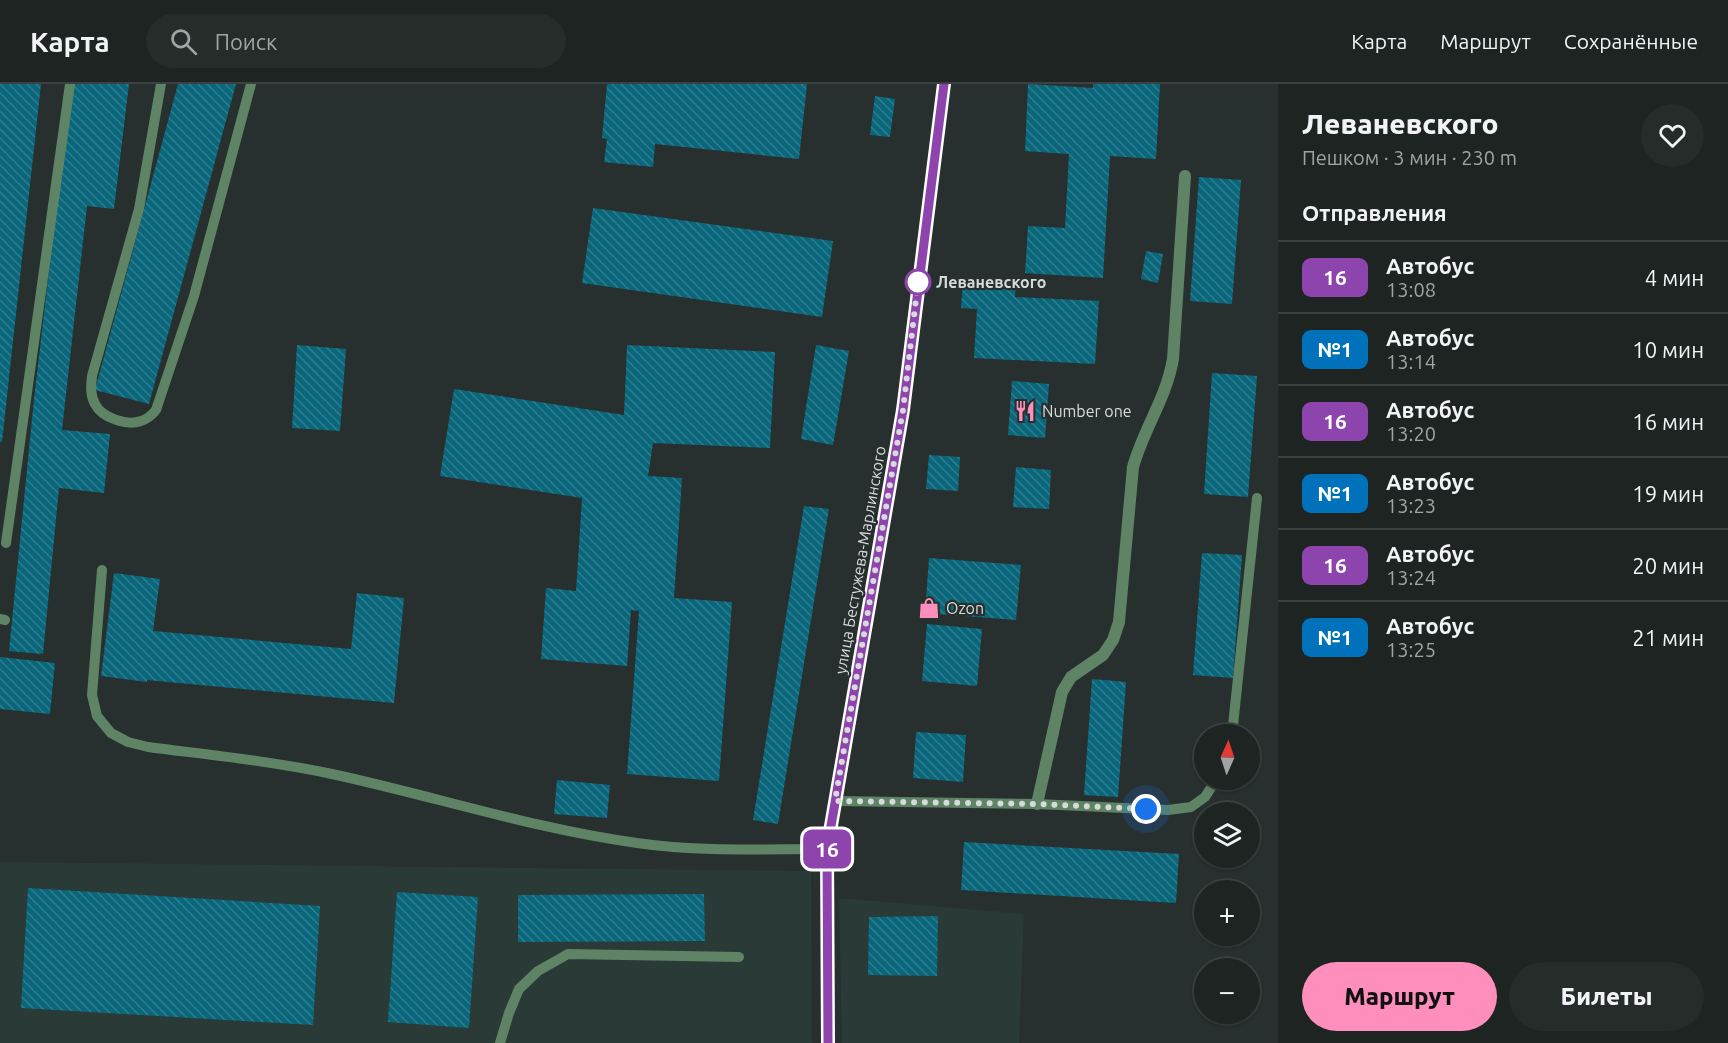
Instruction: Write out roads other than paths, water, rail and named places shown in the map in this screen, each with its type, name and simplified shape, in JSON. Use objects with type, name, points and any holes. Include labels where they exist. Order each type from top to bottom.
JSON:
[{"type":"street","name":"улица Бестужева-Марлинского","points":[[828,1043],[827,849],[903,410],[944,84]]},
{"type":"street","points":[[1037,804],[1062,692],[1071,677],[1103,655],[1113,640],[1119,622],[1133,467],[1140,442],[1169,381],[1173,359],[1185,176]]},
{"type":"lane","points":[[6,543],[70,84]]},
{"type":"lane","points":[[160,84],[143,192],[92,376],[91,390],[95,404],[103,414],[128,422],[139,422],[148,418],[156,410],[194,296],[251,84]]},
{"type":"lane","points":[[1233,724],[1257,498]]},
{"type":"lane","points":[[102,570],[92,695],[97,716],[111,733],[128,742],[148,747],[277,763],[582,835],[640,844],[702,848],[827,849]]},
{"type":"lane","points":[[835,801],[1037,804],[1168,810],[1191,807],[1209,790]]},
{"type":"lane","points":[[500,1043],[519,989],[538,971],[568,954],[739,957]]},
{"type":"place","name":"Леваневского","points":[[918,282]]},
{"type":"place","name":"Number one","points":[[1025,411]]},
{"type":"place","name":"Ozon","points":[[929,608]]}]
